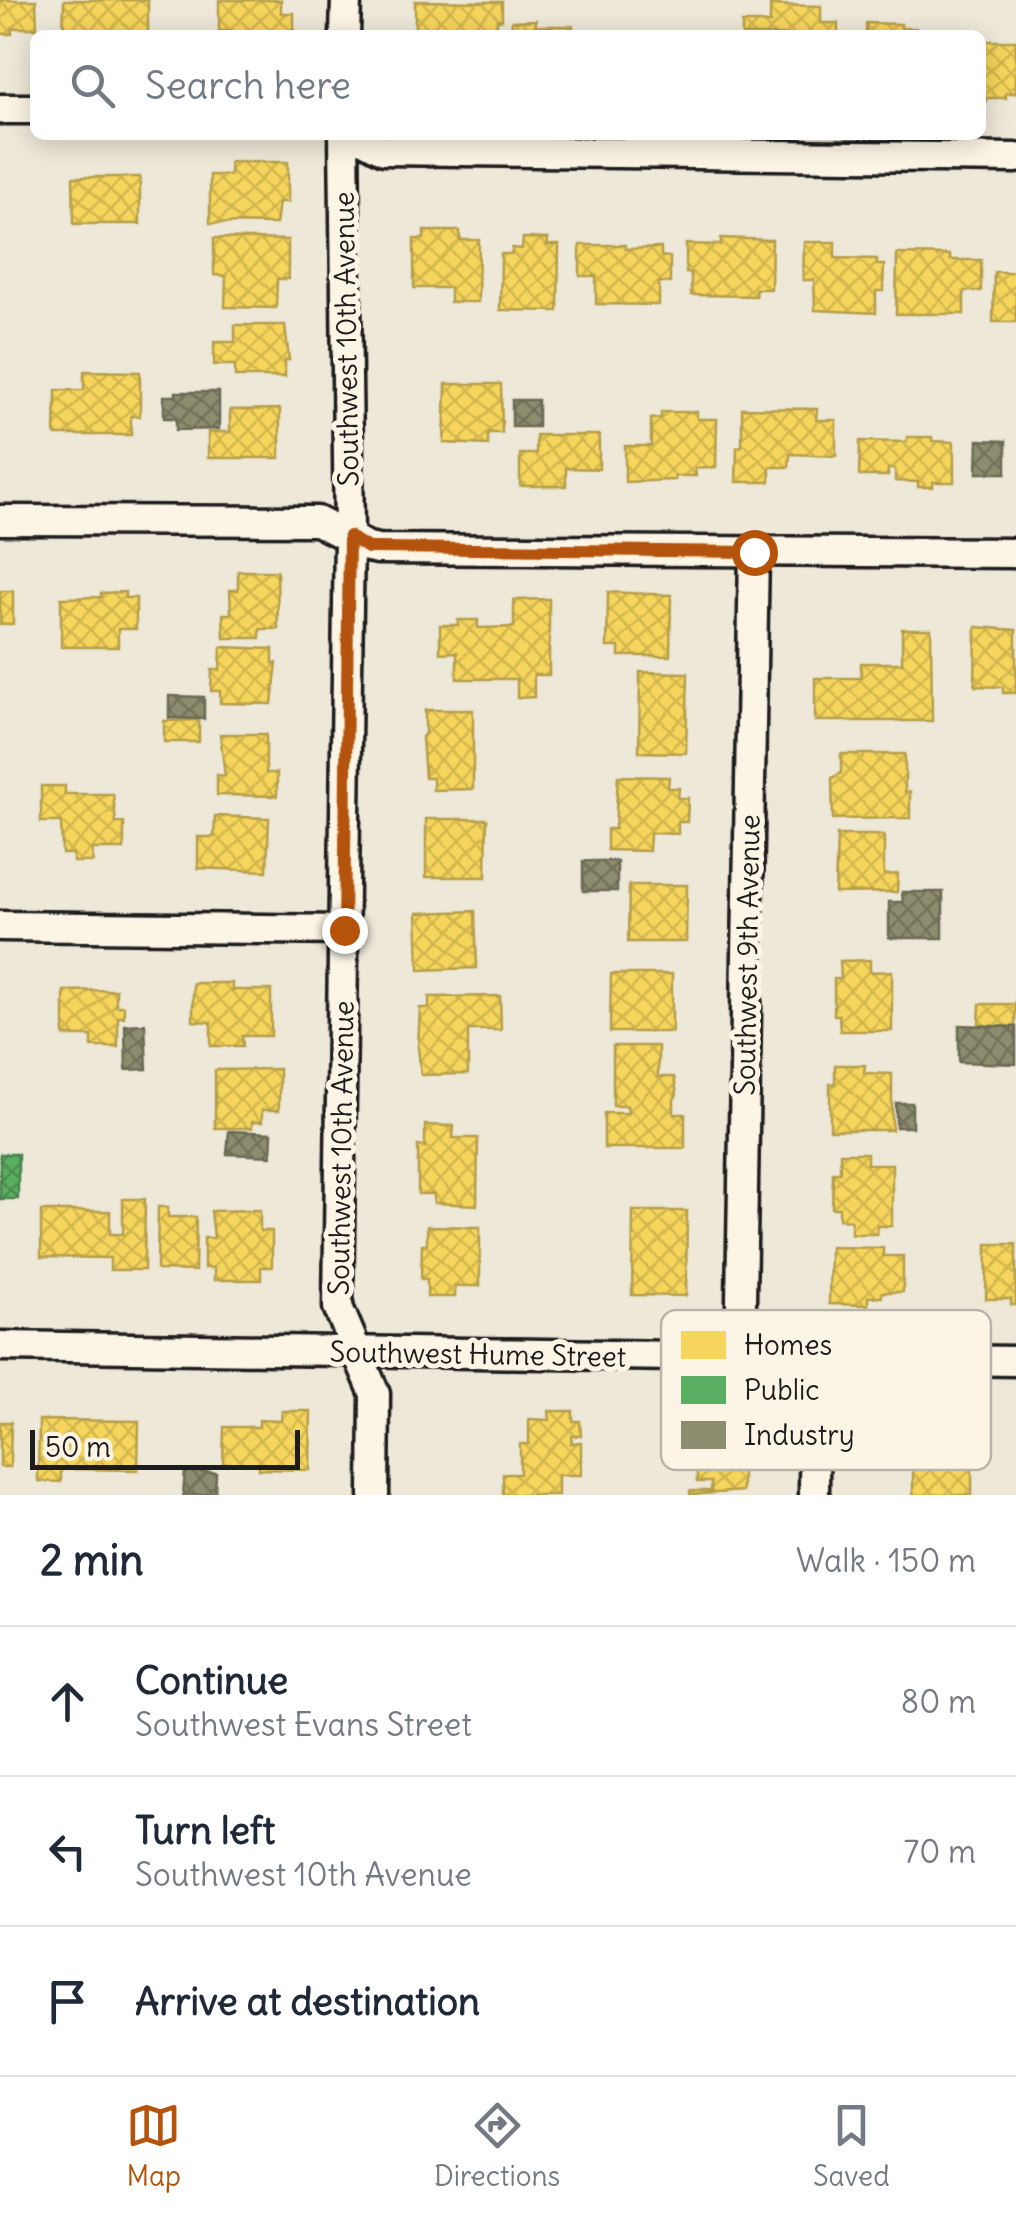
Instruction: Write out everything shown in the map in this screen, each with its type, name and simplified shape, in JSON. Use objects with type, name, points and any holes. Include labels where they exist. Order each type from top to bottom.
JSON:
[{"type":"street","points":[[345,30],[346,0]]},
{"type":"street","points":[[0,109],[30,109]]},
{"type":"street","name":"Southwest 10th Avenue","points":[[344,140],[349,536],[338,1307],[374,1394],[374,1495]]},
{"type":"street","points":[[365,140],[384,150],[1016,158]]},
{"type":"street","points":[[0,520],[316,521],[368,548],[1016,553]]},
{"type":"street","name":"Southwest 9th Avenue","points":[[741,1310],[754,552]]},
{"type":"street","points":[[0,926],[344,930]]},
{"type":"street","name":"Southwest Hume Street","points":[[0,1346],[661,1358]]},
{"type":"street","name":"Southwest Hume Street","points":[[991,1361],[1016,1361]]},
{"type":"street","points":[[814,1470],[814,1495]]},
{"type":"building: Homes","points":[[0,0],[36,0],[37,28],[12,28],[12,34],[0,34]]},
{"type":"building: Homes","points":[[64,0],[148,0],[148,30],[63,30]]},
{"type":"building: Homes","points":[[219,0],[281,0],[281,13],[294,13],[294,30],[219,30]]},
{"type":"building: Homes","points":[[415,1],[502,2],[502,20],[497,20],[497,30],[415,30]]},
{"type":"building: Homes","points":[[770,5],[821,6],[821,23],[838,23],[838,30],[742,30],[742,23],[770,23]]},
{"type":"building: Homes","points":[[536,20],[536,26],[573,26],[573,30],[511,30],[512,21]]},
{"type":"building: Homes","points":[[866,23],[901,24],[901,28],[917,30],[866,30]]},
{"type":"building: Homes","points":[[986,41],[1016,41],[1016,93],[1006,93],[1006,98],[986,98]]},
{"type":"building: Homes","points":[[230,162],[288,162],[288,202],[279,202],[276,224],[210,223],[210,175],[230,175]]},
{"type":"building: Homes","points":[[73,177],[140,177],[140,224],[74,224]]},
{"type":"building: Homes","points":[[424,231],[460,231],[460,240],[479,240],[478,302],[450,302],[450,288],[414,288],[414,239],[424,239]]},
{"type":"building: Homes","points":[[214,238],[288,240],[288,279],[277,279],[276,308],[225,307],[226,276],[214,275]]},
{"type":"building: Homes","points":[[523,238],[548,239],[547,245],[559,245],[558,311],[500,310],[501,254],[512,254],[512,248],[522,249]]},
{"type":"building: Homes","points":[[721,238],[772,240],[771,289],[755,289],[756,296],[691,295],[686,244],[721,245]]},
{"type":"building: Homes","points":[[804,242],[835,242],[835,258],[877,259],[877,265],[884,265],[883,291],[876,291],[876,313],[815,310],[814,280],[803,280]]},
{"type":"building: Homes","points":[[580,245],[661,248],[661,256],[670,257],[670,283],[659,282],[659,305],[596,304],[596,276],[580,276]]},
{"type":"building: Homes","points":[[897,254],[981,260],[981,291],[964,291],[964,314],[896,314]]},
{"type":"building: Homes","points":[[994,272],[1016,272],[1016,322],[993,322]]},
{"type":"building: Homes","points":[[235,325],[285,325],[289,360],[285,360],[285,377],[235,377],[235,365],[214,365],[214,342],[235,342]]},
{"type":"building: Homes","points":[[84,371],[140,372],[140,416],[131,416],[131,435],[55,435],[56,390],[84,390]]},
{"type":"building: Homes","points":[[446,384],[501,384],[502,433],[488,433],[488,445],[444,443]]},
{"type":"building: Homes","points":[[742,408],[817,409],[816,420],[836,420],[836,456],[790,454],[789,467],[770,467],[770,482],[736,482],[737,447],[742,446]]},
{"type":"building: Homes","points":[[280,409],[280,458],[208,458],[208,432],[230,432],[230,410]]},
{"type":"building: Homes","points":[[661,412],[697,412],[697,419],[717,419],[716,467],[695,468],[696,476],[675,476],[675,480],[625,482],[625,446],[651,446],[651,419],[661,418]]},
{"type":"building: Homes","points":[[536,435],[599,435],[599,469],[566,468],[566,486],[520,486],[520,454],[536,454]]},
{"type":"building: Homes","points":[[907,437],[954,442],[954,482],[918,487],[918,482],[895,481],[895,469],[888,469],[888,476],[859,476],[860,441],[907,442]]},
{"type":"building: Homes","points":[[238,571],[277,571],[278,629],[260,629],[260,638],[224,638],[223,614],[231,614],[230,590],[238,590]]},
{"type":"building: Homes","points":[[0,591],[13,591],[13,624],[0,624]]},
{"type":"building: Homes","points":[[125,592],[125,598],[136,598],[136,629],[118,629],[118,647],[61,647],[61,598]]},
{"type":"building: Homes","points":[[608,592],[671,595],[670,656],[619,656],[619,647],[607,647]]},
{"type":"building: Homes","points":[[549,599],[549,675],[534,675],[534,697],[517,698],[517,679],[457,679],[457,652],[440,653],[440,625],[478,620],[478,628],[514,627],[514,600]]},
{"type":"building: Homes","points":[[976,627],[1016,630],[1016,693],[1003,693],[1003,687],[975,686]]},
{"type":"building: Homes","points":[[902,629],[931,629],[932,721],[815,721],[815,678],[861,678],[861,663],[902,663]]},
{"type":"building: Homes","points":[[221,647],[273,649],[273,663],[277,663],[272,704],[220,703],[220,691],[211,691],[212,670],[220,670]]},
{"type":"building: Homes","points":[[640,672],[688,673],[686,753],[639,752]]},
{"type":"building: Homes","points":[[425,710],[473,710],[473,789],[433,790],[433,778],[425,778]]},
{"type":"building: Homes","points":[[199,720],[199,742],[164,742],[164,721]]},
{"type":"building: Homes","points":[[220,734],[266,734],[266,773],[277,773],[277,796],[217,795],[217,775],[225,776]]},
{"type":"building: Homes","points":[[841,754],[905,754],[910,818],[833,819],[832,778],[841,773]]},
{"type":"building: Homes","points":[[618,776],[669,777],[668,788],[679,788],[678,798],[688,798],[687,822],[678,822],[678,834],[650,833],[649,851],[607,850],[607,829],[615,829]]},
{"type":"building: Homes","points":[[41,786],[65,786],[65,794],[113,794],[116,823],[124,823],[124,849],[92,849],[93,862],[73,862],[73,854],[62,854],[61,822],[41,822]]},
{"type":"building: Homes","points":[[215,816],[269,818],[267,871],[198,868],[198,837],[214,837]]},
{"type":"building: Homes","points":[[426,819],[487,819],[486,877],[426,877]]},
{"type":"building: Homes","points":[[837,835],[884,835],[884,875],[898,874],[897,892],[835,893]]},
{"type":"building: Homes","points":[[629,885],[687,885],[686,942],[628,942]]},
{"type":"building: Homes","points":[[475,911],[477,968],[419,970],[417,913]]},
{"type":"building: Homes","points":[[870,960],[870,972],[892,971],[892,1031],[840,1031],[839,1015],[834,1015],[834,979],[841,979],[840,961]]},
{"type":"building: Homes","points":[[611,974],[672,974],[672,1032],[610,1032]]},
{"type":"building: Homes","points":[[193,983],[232,983],[232,990],[271,990],[271,1036],[242,1036],[243,1046],[211,1046],[211,1022],[193,1021]]},
{"type":"building: Homes","points":[[116,990],[116,1006],[124,1006],[124,1017],[118,1017],[118,1047],[92,1047],[92,1036],[64,1036],[64,991]]},
{"type":"building: Homes","points":[[500,996],[501,1030],[468,1030],[468,1074],[421,1075],[420,1008],[429,1008],[429,997]]},
{"type":"building: Homes","points":[[980,1004],[1016,1004],[1015,1027],[979,1025]]},
{"type":"building: Homes","points":[[613,1046],[658,1046],[658,1077],[674,1077],[674,1114],[685,1114],[685,1148],[604,1148],[604,1113],[628,1113],[627,1106],[613,1106]]},
{"type":"building: Homes","points":[[835,1065],[865,1065],[864,1073],[892,1074],[892,1130],[830,1130],[830,1084],[835,1084]]},
{"type":"building: Homes","points":[[279,1069],[279,1110],[262,1110],[262,1122],[252,1122],[252,1128],[215,1128],[215,1070]]},
{"type":"building: Homes","points":[[425,1125],[454,1126],[453,1138],[478,1138],[477,1205],[434,1203],[434,1194],[418,1194],[418,1146],[425,1147]]},
{"type":"building: Homes","points":[[840,1153],[867,1153],[867,1164],[892,1164],[892,1226],[877,1226],[877,1234],[851,1234],[851,1220],[839,1219],[839,1208],[832,1208],[833,1172],[840,1172]]},
{"type":"building: Homes","points":[[123,1199],[145,1199],[144,1270],[110,1270],[110,1258],[41,1257],[41,1211],[110,1211],[110,1234],[123,1234]]},
{"type":"building: Homes","points":[[158,1207],[168,1207],[168,1217],[196,1217],[195,1271],[157,1270]]},
{"type":"building: Homes","points":[[260,1210],[260,1231],[272,1231],[272,1267],[261,1267],[261,1280],[214,1280],[214,1268],[204,1268],[204,1238],[214,1238],[211,1211]]},
{"type":"building: Homes","points":[[633,1211],[687,1211],[686,1296],[632,1295]]},
{"type":"building: Homes","points":[[427,1226],[480,1227],[480,1286],[455,1286],[455,1297],[427,1297],[427,1279],[421,1279]]},
{"type":"building: Homes","points":[[987,1244],[1016,1244],[1016,1305],[1011,1305],[1011,1299],[986,1299]]},
{"type":"building: Homes","points":[[830,1247],[883,1248],[883,1256],[903,1256],[903,1292],[868,1297],[868,1305],[829,1304]]},
{"type":"building: Homes","points":[[282,1411],[311,1411],[310,1470],[259,1469],[259,1464],[223,1463],[224,1427],[259,1427],[259,1420],[281,1421]]},
{"type":"building: Homes","points":[[549,1411],[573,1411],[573,1421],[580,1421],[581,1436],[572,1436],[571,1443],[581,1442],[581,1475],[558,1475],[558,1495],[503,1495],[503,1474],[520,1474],[520,1444],[529,1444],[529,1419],[550,1420]]},
{"type":"building: Homes","points":[[39,1420],[139,1421],[138,1470],[61,1469],[61,1482],[38,1481]]},
{"type":"building: Homes","points":[[0,1422],[11,1422],[10,1467],[0,1467]]},
{"type":"building: Homes","points":[[697,1470],[742,1471],[742,1491],[690,1495],[690,1491],[711,1491],[711,1482],[697,1482]]},
{"type":"building: Homes","points":[[913,1470],[972,1470],[972,1495],[913,1495]]},
{"type":"building: Public","points":[[0,1154],[18,1154],[18,1199],[0,1199]]},
{"type":"building: Industry","points":[[176,392],[219,392],[219,429],[176,430],[176,418],[164,418],[164,396],[176,396]]},
{"type":"building: Industry","points":[[512,400],[538,400],[538,427],[512,427]]},
{"type":"building: Industry","points":[[978,440],[1006,441],[1006,473],[977,473]]},
{"type":"building: Industry","points":[[169,696],[204,697],[204,719],[169,718]]},
{"type":"building: Industry","points":[[583,861],[617,861],[617,891],[583,891]]},
{"type":"building: Industry","points":[[902,892],[943,892],[943,938],[889,938],[889,902],[903,902]]},
{"type":"building: Industry","points":[[145,1024],[147,1069],[126,1070],[125,1025]]},
{"type":"building: Industry","points":[[959,1025],[1016,1027],[1016,1064],[959,1062]]},
{"type":"building: Industry","points":[[896,1103],[912,1103],[912,1127],[896,1127]]},
{"type":"building: Industry","points":[[229,1131],[272,1133],[271,1156],[227,1154]]},
{"type":"building: Industry","points":[[185,1471],[216,1473],[215,1495],[183,1495]]},
{"type":"route","points":[[344,930],[349,536],[368,548],[754,552]]}]
